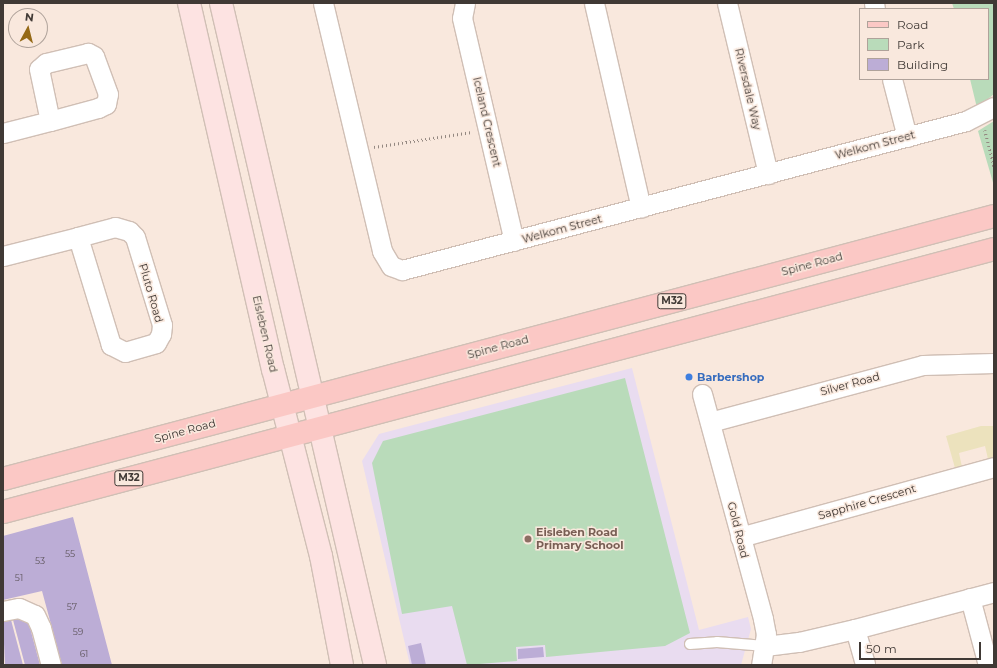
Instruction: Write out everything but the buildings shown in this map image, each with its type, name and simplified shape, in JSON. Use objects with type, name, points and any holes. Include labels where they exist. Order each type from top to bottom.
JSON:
[{"type":"main road","name":"Eisleben Road","points":[[189,3],[283,405],[321,556],[342,665]]},
{"type":"main road","points":[[221,3],[375,665]]},
{"type":"main road","name":"Spine Road","points":[[3,479],[994,216]]},
{"type":"main road","name":"M32","points":[[3,512],[994,249]]},
{"type":"street","name":"Welkom Street","points":[[323,3],[382,251],[392,266],[408,270],[907,137],[989,110]]},
{"type":"street","name":"Iceland Crescent","points":[[465,3],[462,18],[514,241]]},
{"type":"street","points":[[594,3],[641,208]]},
{"type":"street","name":"Riversdale Way","points":[[727,3],[768,174]]},
{"type":"street","points":[[892,80],[907,137]]},
{"type":"street","points":[[3,133],[50,121]]},
{"type":"street","name":"Pluto Road","points":[[3,256],[115,227],[129,231],[135,236],[162,325],[161,334],[156,343],[125,352],[111,345],[78,237]]},
{"type":"street","name":"Silver Road","points":[[710,422],[923,365],[994,363]]},
{"type":"street","name":"Gold Road","points":[[702,394],[763,619],[765,646],[761,665]]},
{"type":"street","name":"Sapphire Crescent","points":[[740,537],[994,467]]},
{"type":"street","points":[[765,646],[798,642],[855,629],[994,592]]},
{"type":"street","points":[[970,598],[988,665]]},
{"type":"street","points":[[3,611],[19,608],[35,615],[41,628],[51,665]]},
{"type":"street","points":[[855,629],[865,665]]},
{"type":"lane","points":[[690,644],[718,642],[765,646]]},
{"type":"path","points":[[989,110],[985,131],[993,158],[994,167]]},
{"type":"path","points":[[358,149],[488,130]]},
{"type":"shaded area","name":"Eisleben Road Primary School","points":[[632,368],[699,630],[748,617],[751,629],[741,665],[410,665],[362,461],[379,434]]},
{"type":"green space","points":[[952,3],[994,3],[994,94],[977,108],[970,80],[989,80],[989,8],[954,8]]},
{"type":"green space","points":[[994,121],[994,186],[978,131]]},
{"type":"green space","name":"Eisleben Road Primary School","points":[[625,378],[690,633],[665,646],[546,657],[545,645],[516,647],[517,661],[467,665],[452,606],[402,614],[372,463],[383,441]]},
{"type":"sand","points":[[981,426],[994,426],[994,458],[988,459],[985,446],[959,453],[962,467],[955,468],[946,436]]},
{"type":"place","name":"Barbershop","points":[[689,377]]},
{"type":"place","name":"Eisleben Road Primary School","points":[[528,539]]}]
